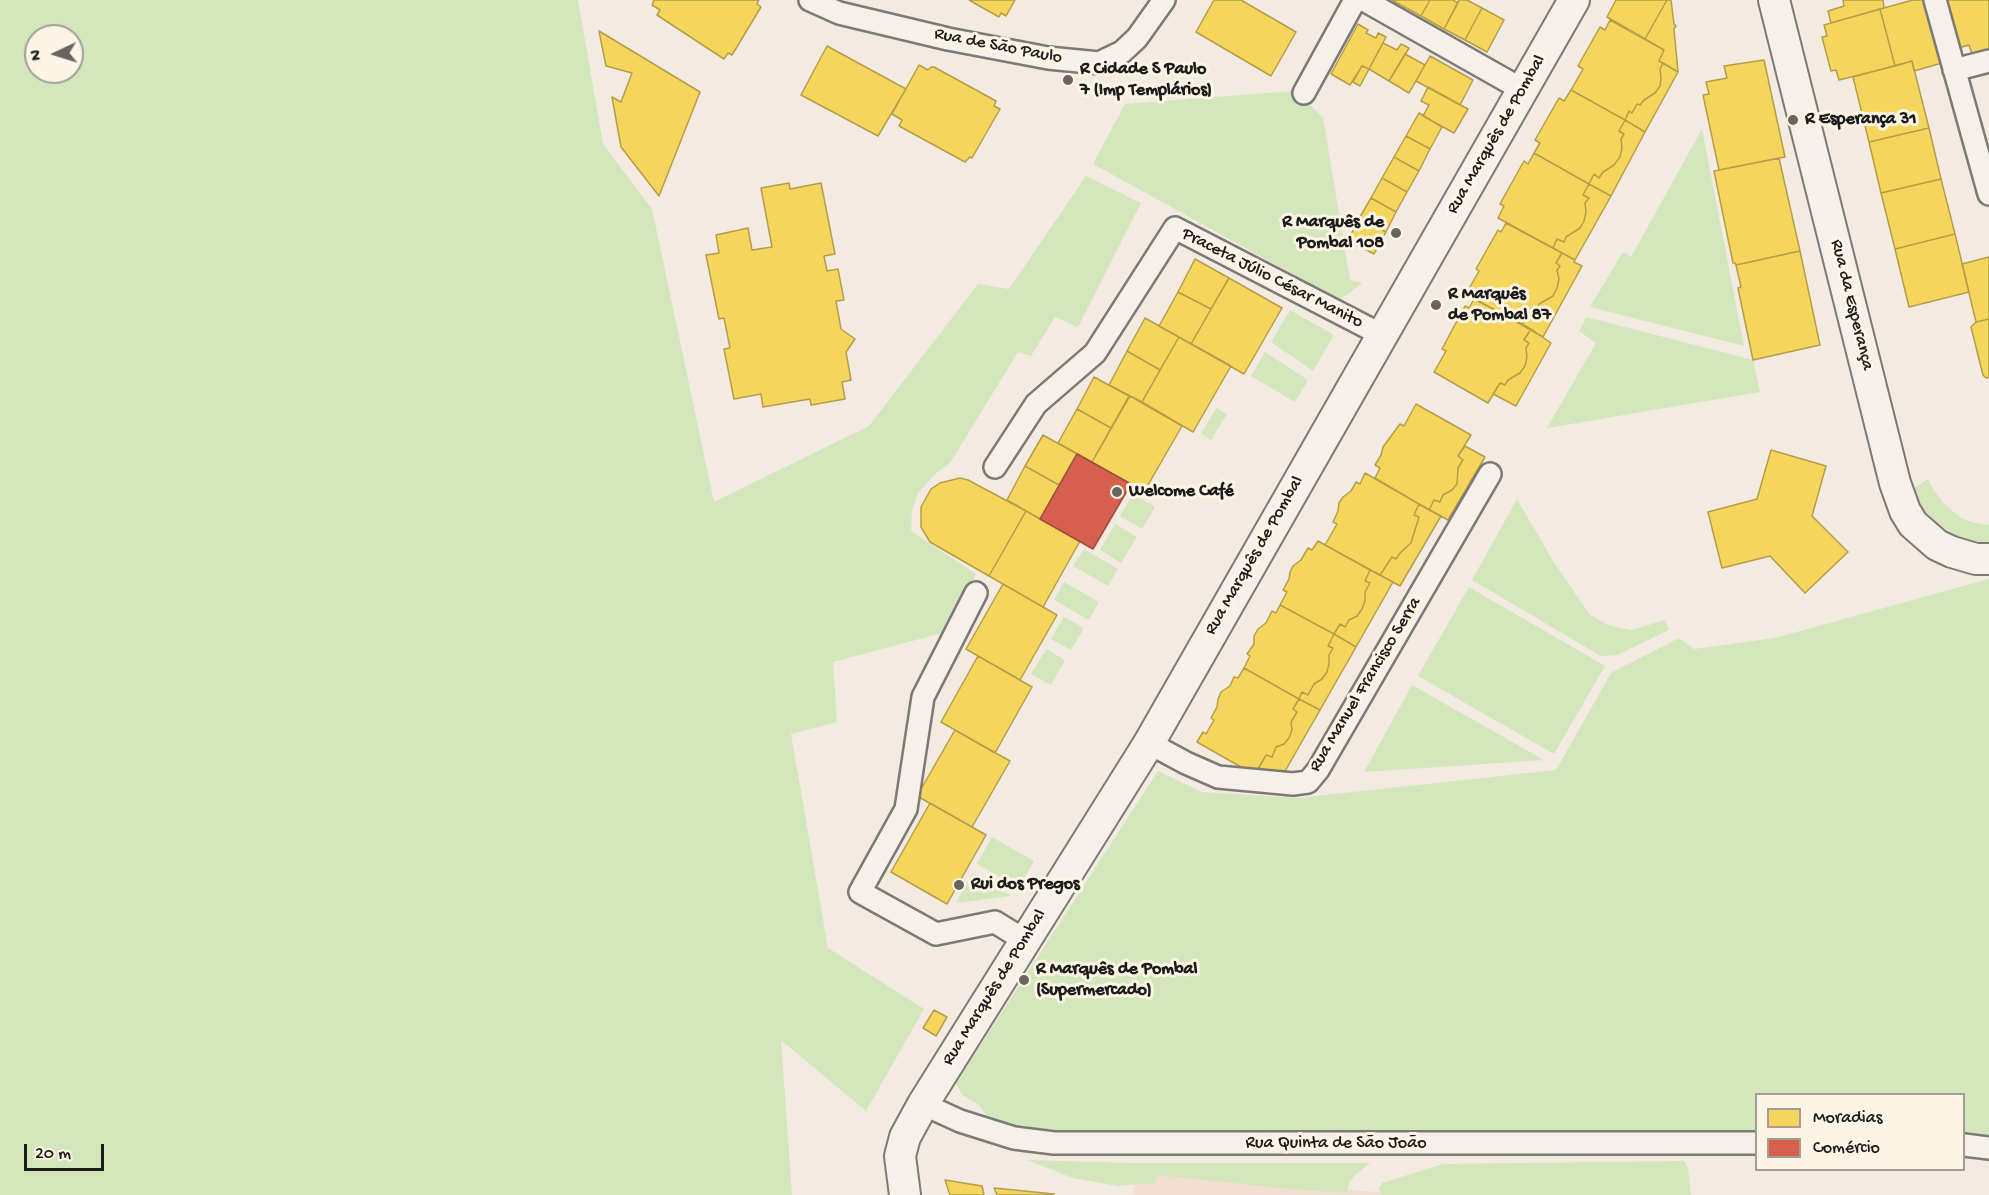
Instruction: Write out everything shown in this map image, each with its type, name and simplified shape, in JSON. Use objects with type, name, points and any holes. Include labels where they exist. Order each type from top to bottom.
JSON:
[{"type":"street","name":"Rua de São Paulo","points":[[810,0],[839,13],[948,39],[1048,58],[1099,63],[1122,52],[1137,38],[1164,0]]},
{"type":"street","points":[[1304,93],[1355,0]]},
{"type":"street","points":[[1364,0],[1523,90]]},
{"type":"street","name":"Rua Marquês de Pombal","points":[[905,1195],[900,1156],[905,1137],[923,1104],[1024,939],[1149,743],[1575,0]]},
{"type":"street","name":"Rua da Esperança","points":[[1774,0],[1893,472],[1905,511],[1913,524],[1937,545],[1968,556],[1989,559]]},
{"type":"street","points":[[1935,0],[1989,194]]},
{"type":"street","points":[[1954,70],[1989,60]]},
{"type":"street","name":"Praceta Júlio César Manito","points":[[995,467],[1036,404],[1095,353],[1174,228],[1382,335]]},
{"type":"street","name":"Rua Manuel Francisco Serra","points":[[1149,743],[1218,777],[1293,784],[1308,782],[1318,770],[1490,474]]},
{"type":"street","points":[[976,593],[922,697],[906,809],[860,892],[936,934],[995,922],[1024,939]]},
{"type":"street","name":"Rua Quinta de São João","points":[[923,1104],[960,1121],[1014,1138],[1054,1143],[1755,1143]]},
{"type":"street","points":[[1965,1145],[1989,1148]]},
{"type":"shaded area","points":[[1157,1175],[1416,1195],[1133,1195],[1135,1185]]},
{"type":"green space","points":[[0,0],[578,0],[603,144],[652,209],[714,502],[869,426],[978,284],[1009,289],[1086,176],[1141,203],[1078,327],[1055,317],[1031,356],[1018,352],[950,463],[935,474],[918,493],[912,511],[911,531],[976,574],[942,633],[833,662],[837,722],[791,734],[828,948],[924,1009],[866,1111],[781,1040],[792,1195],[0,1195]]},
{"type":"green space","points":[[1294,91],[1323,117],[1350,280],[1362,283],[1340,300],[1093,164],[1125,104]]},
{"type":"green space","points":[[1702,129],[1744,346],[1590,307],[1623,252],[1631,257]]},
{"type":"green space","points":[[1290,310],[1334,335],[1313,371],[1271,342]]},
{"type":"green space","points":[[1586,317],[1753,360],[1760,392],[1547,428],[1596,343],[1579,331]]},
{"type":"green space","points":[[1265,352],[1308,380],[1295,402],[1251,376]]},
{"type":"green space","points":[[1216,408],[1227,414],[1211,440],[1201,434]]},
{"type":"green space","points":[[1928,479],[1943,503],[1961,518],[1989,525],[1989,544],[1958,537],[1934,521],[1911,490]]},
{"type":"green space","points":[[1133,494],[1155,507],[1142,529],[1120,516]]},
{"type":"green space","points":[[1517,499],[1553,561],[1590,615],[1610,626],[1632,630],[1665,620],[1669,630],[1617,655],[1601,656],[1472,580]]},
{"type":"green space","points":[[1115,524],[1137,537],[1121,563],[1100,550]]},
{"type":"green space","points":[[1084,549],[1118,569],[1108,586],[1073,566]]},
{"type":"green space","points":[[1989,579],[1989,1140],[1965,1137],[1965,1093],[1755,1093],[1755,1135],[1038,1134],[991,1122],[978,1104],[962,1095],[956,1083],[1158,771],[1202,792],[1298,798],[1556,770],[1611,673],[1679,638],[1694,649],[1775,638]]},
{"type":"green space","points":[[1064,582],[1099,602],[1089,620],[1054,600]]},
{"type":"green space","points":[[1469,587],[1605,666],[1554,754],[1418,676]]},
{"type":"green space","points":[[1064,617],[1084,628],[1071,650],[1051,639]]},
{"type":"green space","points":[[1046,649],[1065,660],[1051,685],[1031,674]]},
{"type":"green space","points":[[1412,685],[1544,760],[1364,772]]},
{"type":"green space","points":[[992,837],[1034,861],[1019,888],[977,864]]},
{"type":"green space","points":[[972,873],[1011,896],[956,903]]},
{"type":"green space","points":[[1027,1160],[1129,1163],[1370,1163],[1355,1175],[1349,1183],[1347,1193],[1157,1175],[1156,1183],[1118,1186],[1073,1178]]},
{"type":"green space","points":[[1684,1161],[1688,1168],[1691,1195],[1382,1195],[1379,1189],[1382,1183],[1443,1164]]},
{"type":"building: Moradias","points":[[654,0],[759,0],[757,4],[761,7],[732,55],[728,53],[724,59],[657,15],[660,10],[652,5]]},
{"type":"building: Moradias","points":[[969,0],[1015,0],[1006,16],[1001,13],[999,17]]},
{"type":"building: Moradias","points":[[1214,0],[1241,0],[1296,32],[1271,76],[1196,32]]},
{"type":"building: Moradias","points":[[1392,0],[1430,0],[1421,16]]},
{"type":"building: Moradias","points":[[1430,0],[1453,0],[1458,3],[1444,29],[1421,16]]},
{"type":"building: Moradias","points":[[1459,0],[1467,0],[1482,8],[1465,40],[1444,29]]},
{"type":"building: Moradias","points":[[1616,0],[1667,0],[1645,39],[1607,17]]},
{"type":"building: Moradias","points":[[1667,0],[1671,0],[1676,26],[1674,29],[1678,72],[1659,61],[1664,50],[1645,39]]},
{"type":"building: Moradias","points":[[1843,0],[1883,0],[1884,8],[1831,23],[1828,11],[1844,6]]},
{"type":"building: Moradias","points":[[1913,0],[1941,0],[1956,59],[1914,71],[1912,61],[1895,66],[1880,9]]},
{"type":"building: Moradias","points":[[1941,0],[1989,0],[1989,50],[1972,54],[1969,45],[1954,49]]},
{"type":"building: Moradias","points":[[1482,8],[1504,20],[1487,52],[1465,40]]},
{"type":"building: Moradias","points":[[1880,9],[1895,66],[1839,80],[1836,70],[1831,71],[1822,37],[1827,36],[1824,25]]},
{"type":"building: Moradias","points":[[1610,20],[1664,50],[1659,61],[1663,63],[1660,69],[1660,86],[1640,105],[1637,104],[1632,113],[1629,111],[1625,120],[1571,90],[1583,69],[1578,66],[1600,27],[1605,30]]},
{"type":"building: Moradias","points":[[1358,24],[1368,30],[1366,33],[1376,38],[1378,33],[1386,37],[1369,69],[1362,66],[1350,85],[1331,74]]},
{"type":"building: Moradias","points":[[599,31],[700,92],[659,196],[621,147],[612,97],[621,102],[632,73],[606,66]]},
{"type":"building: Moradias","points":[[1383,43],[1397,50],[1401,44],[1409,48],[1389,81],[1369,69]]},
{"type":"building: Moradias","points":[[827,46],[906,89],[878,136],[801,95]]},
{"type":"building: Moradias","points":[[1405,54],[1425,65],[1409,93],[1389,81]]},
{"type":"building: Moradias","points":[[1430,56],[1473,80],[1460,105],[1416,81]]},
{"type":"building: Moradias","points":[[1764,60],[1785,157],[1719,170],[1703,95],[1709,94],[1706,82],[1727,78],[1724,66]]},
{"type":"building: Moradias","points":[[1912,61],[1929,128],[1869,142],[1853,77]]},
{"type":"building: Moradias","points":[[1663,63],[1678,72],[1645,132],[1625,120],[1629,111],[1632,113],[1637,104],[1640,105],[1660,86],[1660,69]]},
{"type":"building: Moradias","points":[[919,65],[928,70],[934,67],[996,101],[994,106],[1000,109],[972,158],[970,157],[965,162],[899,126],[902,120],[892,114]]},
{"type":"building: Moradias","points":[[1362,66],[1369,69],[1360,86],[1353,82]]},
{"type":"building: Moradias","points":[[1428,87],[1468,109],[1454,133],[1423,116],[1429,105],[1421,101]]},
{"type":"building: Moradias","points":[[1571,90],[1625,120],[1619,131],[1624,134],[1621,139],[1620,157],[1599,178],[1594,174],[1589,184],[1534,153],[1540,143],[1535,140],[1559,98],[1564,101]]},
{"type":"building: Moradias","points":[[1419,113],[1442,127],[1430,149],[1406,136]]},
{"type":"building: Moradias","points":[[1625,120],[1645,132],[1611,196],[1589,184],[1594,174],[1599,178],[1620,157],[1621,139],[1624,134],[1619,131]]},
{"type":"building: Moradias","points":[[1929,128],[1941,179],[1881,193],[1869,142]]},
{"type":"building: Moradias","points":[[1406,136],[1430,149],[1419,171],[1394,157]]},
{"type":"building: Moradias","points":[[1534,153],[1589,184],[1583,195],[1589,198],[1585,203],[1584,221],[1580,228],[1566,237],[1564,242],[1557,239],[1553,248],[1498,218],[1504,206],[1500,204],[1524,161],[1528,164]]},
{"type":"building: Moradias","points":[[1394,157],[1419,171],[1407,192],[1382,178]]},
{"type":"building: Moradias","points":[[1779,158],[1800,251],[1736,265],[1733,263],[1714,171]]},
{"type":"building: Moradias","points":[[1382,178],[1407,192],[1396,212],[1371,198]]},
{"type":"building: Moradias","points":[[1941,179],[1955,234],[1895,249],[1881,193]]},
{"type":"building: Moradias","points":[[789,183],[790,189],[821,183],[835,254],[824,256],[827,271],[838,269],[844,300],[836,301],[841,329],[855,339],[846,352],[851,380],[842,382],[845,399],[811,405],[810,399],[763,407],[761,394],[734,399],[724,349],[730,348],[724,318],[719,319],[706,255],[719,253],[716,235],[748,228],[752,250],[772,247],[761,188]]},
{"type":"building: Moradias","points":[[1589,184],[1611,196],[1575,260],[1553,248],[1557,239],[1564,242],[1566,237],[1580,228],[1584,221],[1585,203],[1589,198],[1583,195]]},
{"type":"building: Moradias","points":[[1371,198],[1396,212],[1386,232],[1360,217]]},
{"type":"building: Moradias","points":[[1360,217],[1386,232],[1374,254],[1348,240]]},
{"type":"building: Moradias","points":[[1506,223],[1562,253],[1556,263],[1560,266],[1557,270],[1559,279],[1553,296],[1539,304],[1537,309],[1532,307],[1522,325],[1466,294],[1479,271],[1476,269],[1498,230],[1501,232]]},
{"type":"building: Moradias","points":[[1955,234],[1969,292],[1909,307],[1895,249]]},
{"type":"building: Moradias","points":[[1800,251],[1820,345],[1753,360],[1738,288],[1741,287],[1736,265]]},
{"type":"building: Moradias","points":[[1562,253],[1582,266],[1543,337],[1522,325],[1532,307],[1537,309],[1539,304],[1553,296],[1559,279],[1557,270],[1560,266],[1556,263]]},
{"type":"building: Moradias","points":[[1989,257],[1989,319],[1976,322],[1962,264]]},
{"type":"building: Moradias","points":[[1195,259],[1229,278],[1211,309],[1178,292]]},
{"type":"building: Moradias","points":[[1229,278],[1282,308],[1244,374],[1191,344]]},
{"type":"building: Moradias","points":[[1178,292],[1211,309],[1191,344],[1159,326]]},
{"type":"building: Moradias","points":[[1474,299],[1531,329],[1524,340],[1529,343],[1526,348],[1525,366],[1505,385],[1500,383],[1488,403],[1434,372],[1446,351],[1442,349],[1465,306],[1469,308]]},
{"type":"building: Moradias","points":[[1145,318],[1179,337],[1160,370],[1127,351]]},
{"type":"building: Moradias","points":[[1989,319],[1989,377],[1986,378],[1983,375],[1971,327],[1976,322]]},
{"type":"building: Moradias","points":[[1531,329],[1551,343],[1516,406],[1493,394],[1500,383],[1505,385],[1525,366],[1526,348],[1529,343],[1524,340]]},
{"type":"building: Moradias","points":[[1179,337],[1231,366],[1193,432],[1142,402]]},
{"type":"building: Moradias","points":[[1127,351],[1160,370],[1142,402],[1109,385]]},
{"type":"building: Moradias","points":[[1094,377],[1129,396],[1111,428],[1077,409]]},
{"type":"building: Moradias","points":[[1130,396],[1182,426],[1144,492],[1092,462]]},
{"type":"building: Moradias","points":[[1416,404],[1471,435],[1458,456],[1463,460],[1458,468],[1457,484],[1443,495],[1440,502],[1434,500],[1429,510],[1375,478],[1380,468],[1375,465],[1383,447],[1400,424],[1404,426]]},
{"type":"building: Moradias","points":[[1077,409],[1111,428],[1092,462],[1058,443]]},
{"type":"building: Moradias","points":[[1043,435],[1077,454],[1059,485],[1025,466]]},
{"type":"building: Moradias","points":[[1465,446],[1485,457],[1448,520],[1429,510],[1434,500],[1440,502],[1443,495],[1457,484],[1458,468],[1463,460],[1458,456]]},
{"type":"building: Moradias","points":[[1771,450],[1826,466],[1812,516],[1848,552],[1805,593],[1770,556],[1722,568],[1708,512],[1757,499]]},
{"type":"building: Moradias","points":[[1025,466],[1059,485],[1040,519],[1007,500]]},
{"type":"building: Moradias","points":[[1365,473],[1419,504],[1414,515],[1419,517],[1411,543],[1396,559],[1392,557],[1380,575],[1325,545],[1337,524],[1333,522],[1339,503],[1356,482],[1360,484]]},
{"type":"building: Moradias","points":[[960,478],[1026,511],[989,576],[930,542],[921,527],[921,507],[931,489],[940,483]]},
{"type":"building: Moradias","points":[[1419,504],[1441,516],[1400,586],[1380,575],[1392,557],[1396,559],[1411,543],[1419,517],[1414,515]]},
{"type":"building: Moradias","points":[[1026,511],[1080,541],[1043,607],[989,576]]},
{"type":"building: Moradias","points":[[1318,541],[1370,570],[1365,581],[1370,583],[1365,592],[1362,609],[1357,616],[1349,620],[1345,627],[1340,624],[1334,634],[1280,605],[1287,592],[1283,590],[1293,566],[1301,560],[1308,548],[1312,550]]},
{"type":"building: Moradias","points":[[1370,570],[1393,582],[1356,647],[1334,634],[1340,624],[1345,627],[1349,620],[1357,616],[1362,609],[1365,592],[1370,583],[1365,581]]},
{"type":"building: Moradias","points":[[1003,584],[1057,615],[1020,680],[966,649]]},
{"type":"building: Moradias","points":[[1280,605],[1334,634],[1328,646],[1333,648],[1329,655],[1327,672],[1314,684],[1308,695],[1302,692],[1299,699],[1244,668],[1250,656],[1247,654],[1254,644],[1254,636],[1258,629],[1266,623],[1272,611],[1276,613]]},
{"type":"building: Moradias","points":[[1334,634],[1356,647],[1320,710],[1299,699],[1302,692],[1308,695],[1314,684],[1327,672],[1329,655],[1333,648],[1328,646]]},
{"type":"building: Moradias","points":[[978,656],[1032,687],[995,753],[941,722]]},
{"type":"building: Moradias","points":[[1244,668],[1299,699],[1293,709],[1297,712],[1291,722],[1292,730],[1289,738],[1284,744],[1276,747],[1272,757],[1266,755],[1255,775],[1197,742],[1203,732],[1206,734],[1214,720],[1211,718],[1221,692],[1230,686],[1234,677],[1238,678]]},
{"type":"building: Moradias","points":[[1299,699],[1320,710],[1284,773],[1258,769],[1266,755],[1272,757],[1276,747],[1284,744],[1289,738],[1292,730],[1291,722],[1297,712],[1293,709]]},
{"type":"building: Moradias","points":[[955,730],[1010,761],[972,827],[917,796]]},
{"type":"building: Moradias","points":[[930,803],[986,835],[947,904],[891,872]]},
{"type":"building: Moradias","points":[[934,1010],[947,1017],[936,1036],[923,1028]]},
{"type":"building: Moradias","points":[[945,1180],[982,1186],[984,1195],[950,1195]]},
{"type":"building: Moradias","points":[[994,1188],[1054,1194],[1054,1195],[997,1195]]},
{"type":"building: Comércio","points":[[1077,454],[1131,484],[1093,549],[1040,519]]},
{"type":"place","name":"R Cidade S Paulo 7 (Imp Templários)","points":[[1068,80]]},
{"type":"place","name":"R Esperança 31","points":[[1793,120]]},
{"type":"place","name":"R Marquês de Pombal 108","points":[[1396,233]]},
{"type":"place","name":"R Marquês de Pombal 87","points":[[1436,305]]},
{"type":"place","name":"Welcome Café","points":[[1117,492]]},
{"type":"place","name":"Rui dos Pregos","points":[[959,885]]},
{"type":"place","name":"R Marquês de Pombal (Supermercado)","points":[[1024,980]]}]
